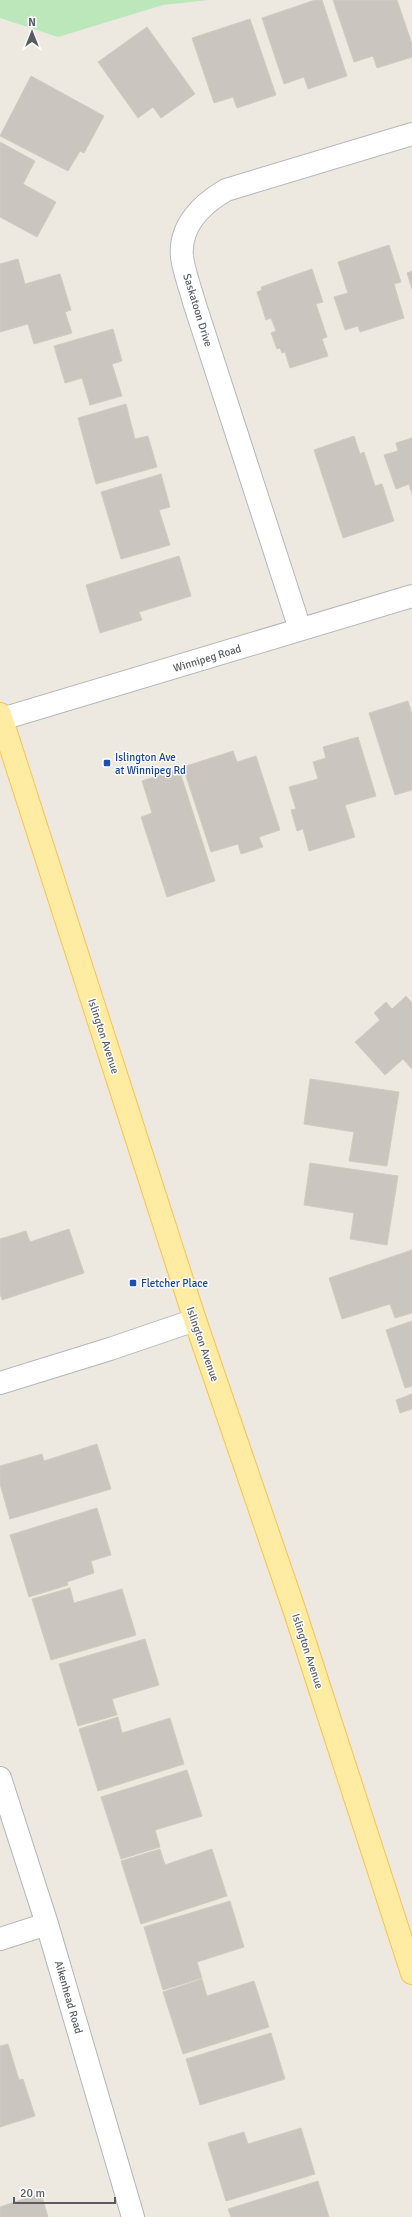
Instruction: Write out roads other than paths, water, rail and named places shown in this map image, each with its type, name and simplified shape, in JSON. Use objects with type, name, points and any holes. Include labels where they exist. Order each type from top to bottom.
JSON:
[{"type":"main road","name":"Islington Avenue","points":[[1,717],[195,1320],[294,1609],[412,1973]]},
{"type":"street","name":"Saskatoon Drive","points":[[300,629],[194,302],[182,256],[183,243],[192,219],[200,208],[226,190],[412,134]]},
{"type":"street","name":"Winnipeg Road","points":[[1,717],[412,596]]},
{"type":"street","points":[[0,1383],[110,1349],[195,1320]]},
{"type":"street","name":"Aikenhead Road","points":[[0,1778],[47,1924],[134,2217]]},
{"type":"street","points":[[0,1939],[47,1924]]},
{"type":"place","name":"Islington Ave at Winnipeg Rd","points":[[107,763]]},
{"type":"place","name":"Fletcher Place","points":[[133,1283]]}]
